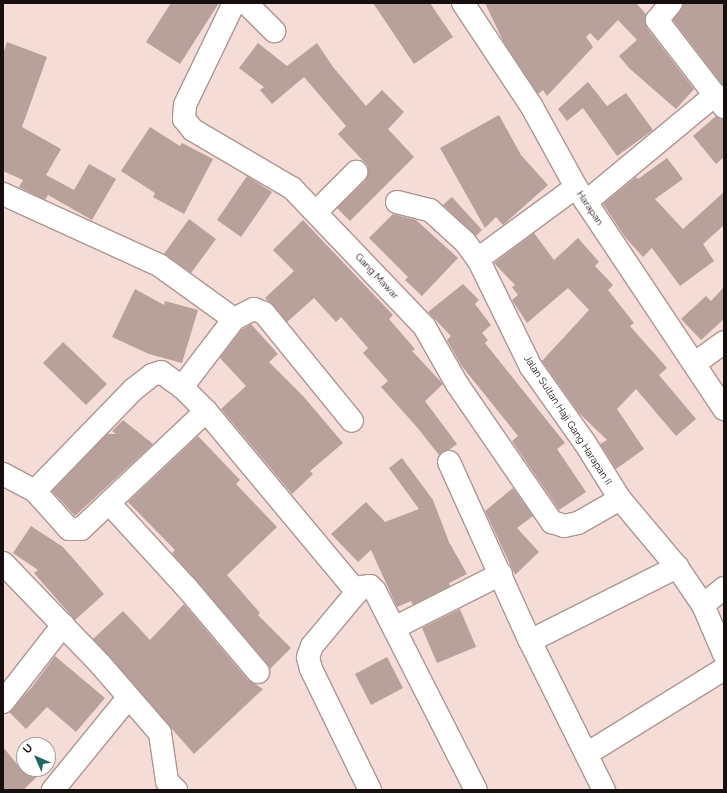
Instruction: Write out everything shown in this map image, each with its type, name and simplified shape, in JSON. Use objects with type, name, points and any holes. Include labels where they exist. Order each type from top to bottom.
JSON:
[{"type":"street","name":"Gang Mawar","points":[[234,3],[185,105],[184,119],[193,130],[292,188],[424,326],[434,340],[457,384],[552,522],[564,526],[578,523],[620,499]]},
{"type":"street","points":[[246,3],[274,31]]},
{"type":"street","name":"Harapan","points":[[463,3],[532,107],[580,195],[724,409]]},
{"type":"street","points":[[478,259],[580,195],[719,101],[656,20],[671,3]]},
{"type":"street","points":[[316,212],[356,172]]},
{"type":"street","points":[[3,194],[159,264],[234,320]]},
{"type":"street","name":"Jalan Sultan Haji Gang Harapan II","points":[[397,202],[430,210],[465,242],[478,259],[531,367],[585,443],[620,499],[677,567],[703,605],[724,654]]},
{"type":"street","points":[[182,387],[234,320],[254,309],[264,313],[352,421]]},
{"type":"street","points":[[694,364],[724,342]]},
{"type":"street","points":[[35,491],[134,388],[152,375],[161,372],[182,387],[206,410],[357,592]]},
{"type":"street","points":[[3,474],[35,491],[69,529],[81,529],[206,410]]},
{"type":"street","points":[[449,462],[501,574],[530,641],[588,753],[604,790]]},
{"type":"street","points":[[109,503],[187,588],[258,672]]},
{"type":"street","points":[[3,563],[63,624],[160,733],[169,787]]},
{"type":"street","points":[[530,641],[677,567]]},
{"type":"street","points":[[394,628],[501,574]]},
{"type":"street","points":[[370,790],[311,669],[308,657],[312,646],[357,592],[362,587],[370,586],[375,591],[476,790]]},
{"type":"street","points":[[703,605],[724,588]]},
{"type":"street","points":[[3,702],[63,624]]},
{"type":"street","points":[[588,753],[724,669]]},
{"type":"street","points":[[54,790],[128,698]]},
{"type":"building","points":[[171,3],[219,3],[180,64],[146,42]]},
{"type":"building","points":[[373,3],[430,3],[453,37],[414,64]]},
{"type":"building","points":[[485,3],[636,3],[646,14],[645,22],[647,28],[694,89],[676,109],[629,68],[619,56],[637,40],[618,20],[598,41],[590,33],[586,37],[593,47],[547,96],[543,90],[538,94],[504,43]]},
{"type":"building","points":[[683,3],[724,3],[724,87],[673,20]]},
{"type":"building","points":[[7,42],[47,57],[22,127],[61,149],[46,175],[74,190],[89,164],[116,179],[92,220],[48,195],[45,200],[19,187],[23,180],[3,171],[3,54]]},
{"type":"building","points":[[258,43],[287,66],[317,43],[333,67],[366,106],[382,90],[404,112],[388,129],[414,157],[350,221],[337,208],[365,181],[368,166],[338,134],[346,126],[304,77],[272,104],[260,90],[264,87],[239,68]]},
{"type":"building","points":[[588,82],[607,106],[626,93],[653,130],[617,156],[583,108],[567,121],[558,109]]},
{"type":"building","points":[[499,115],[521,155],[548,185],[503,225],[496,217],[485,228],[440,148]]},
{"type":"building","points":[[716,116],[724,119],[724,157],[716,164],[693,136]]},
{"type":"building","points":[[150,127],[180,146],[182,143],[213,159],[184,214],[153,197],[155,193],[121,171]]},
{"type":"building","points":[[667,158],[683,179],[655,199],[683,229],[724,192],[724,225],[703,244],[714,261],[680,286],[652,248],[643,257],[625,237],[603,204],[636,177],[638,179]]},
{"type":"building","points":[[247,176],[272,192],[241,237],[217,220]]},
{"type":"building","points":[[452,197],[482,230],[476,236],[443,205]]},
{"type":"building","points":[[393,214],[416,220],[458,258],[422,296],[405,280],[408,277],[369,238]]},
{"type":"building","points":[[189,219],[216,239],[191,273],[164,254]]},
{"type":"building","points":[[303,220],[393,315],[389,319],[415,349],[412,351],[443,384],[425,401],[457,444],[449,450],[439,455],[416,426],[381,387],[388,381],[363,353],[368,348],[341,317],[336,322],[314,298],[287,322],[265,298],[294,271],[273,250]]},
{"type":"building","points":[[534,233],[554,260],[578,238],[599,262],[595,266],[613,285],[608,290],[634,323],[630,326],[667,368],[659,375],[696,419],[676,436],[636,389],[617,409],[644,449],[616,469],[600,444],[607,440],[579,413],[542,361],[589,310],[568,288],[527,323],[512,300],[518,295],[512,287],[515,285],[494,263]]},
{"type":"building","points":[[463,284],[479,300],[475,304],[491,325],[482,333],[488,340],[485,343],[565,443],[557,449],[586,492],[559,510],[512,441],[518,436],[461,365],[447,340],[451,336],[428,312]]},
{"type":"building","points":[[724,287],[724,319],[701,340],[681,319],[706,296],[711,301]]},
{"type":"building","points":[[135,289],[164,305],[165,301],[198,310],[182,363],[149,354],[112,337]]},
{"type":"building","points":[[251,324],[278,354],[269,362],[303,396],[343,443],[310,471],[313,474],[292,494],[221,409],[246,386],[220,358],[241,330]]},
{"type":"building","points":[[63,342],[107,384],[86,405],[43,363]]},
{"type":"building","points":[[123,420],[153,444],[75,516],[52,491],[107,434],[116,434],[112,431]]},
{"type":"building","points":[[198,436],[240,480],[236,484],[277,527],[227,575],[260,613],[258,615],[291,648],[270,669],[172,553],[175,550],[128,502]]},
{"type":"building","points":[[402,458],[433,500],[449,542],[467,574],[449,583],[450,586],[413,605],[411,601],[397,607],[371,550],[358,562],[331,534],[366,502],[385,522],[419,509],[389,468]]},
{"type":"building","points":[[513,488],[533,516],[517,528],[539,552],[515,575],[485,511]]},
{"type":"building","points":[[31,526],[63,547],[104,594],[75,620],[34,573],[38,570],[13,553]]},
{"type":"building","points":[[184,604],[248,680],[263,689],[194,754],[93,639],[123,611],[150,640]]},
{"type":"building","points":[[460,609],[476,647],[437,663],[422,628]]},
{"type":"building","points":[[55,656],[105,698],[76,732],[47,707],[26,729],[9,712],[32,687]]},
{"type":"building","points":[[387,657],[403,688],[371,705],[355,674]]},
{"type":"building","points":[[3,747],[16,763],[16,777],[37,777],[23,790],[3,790]]}]
